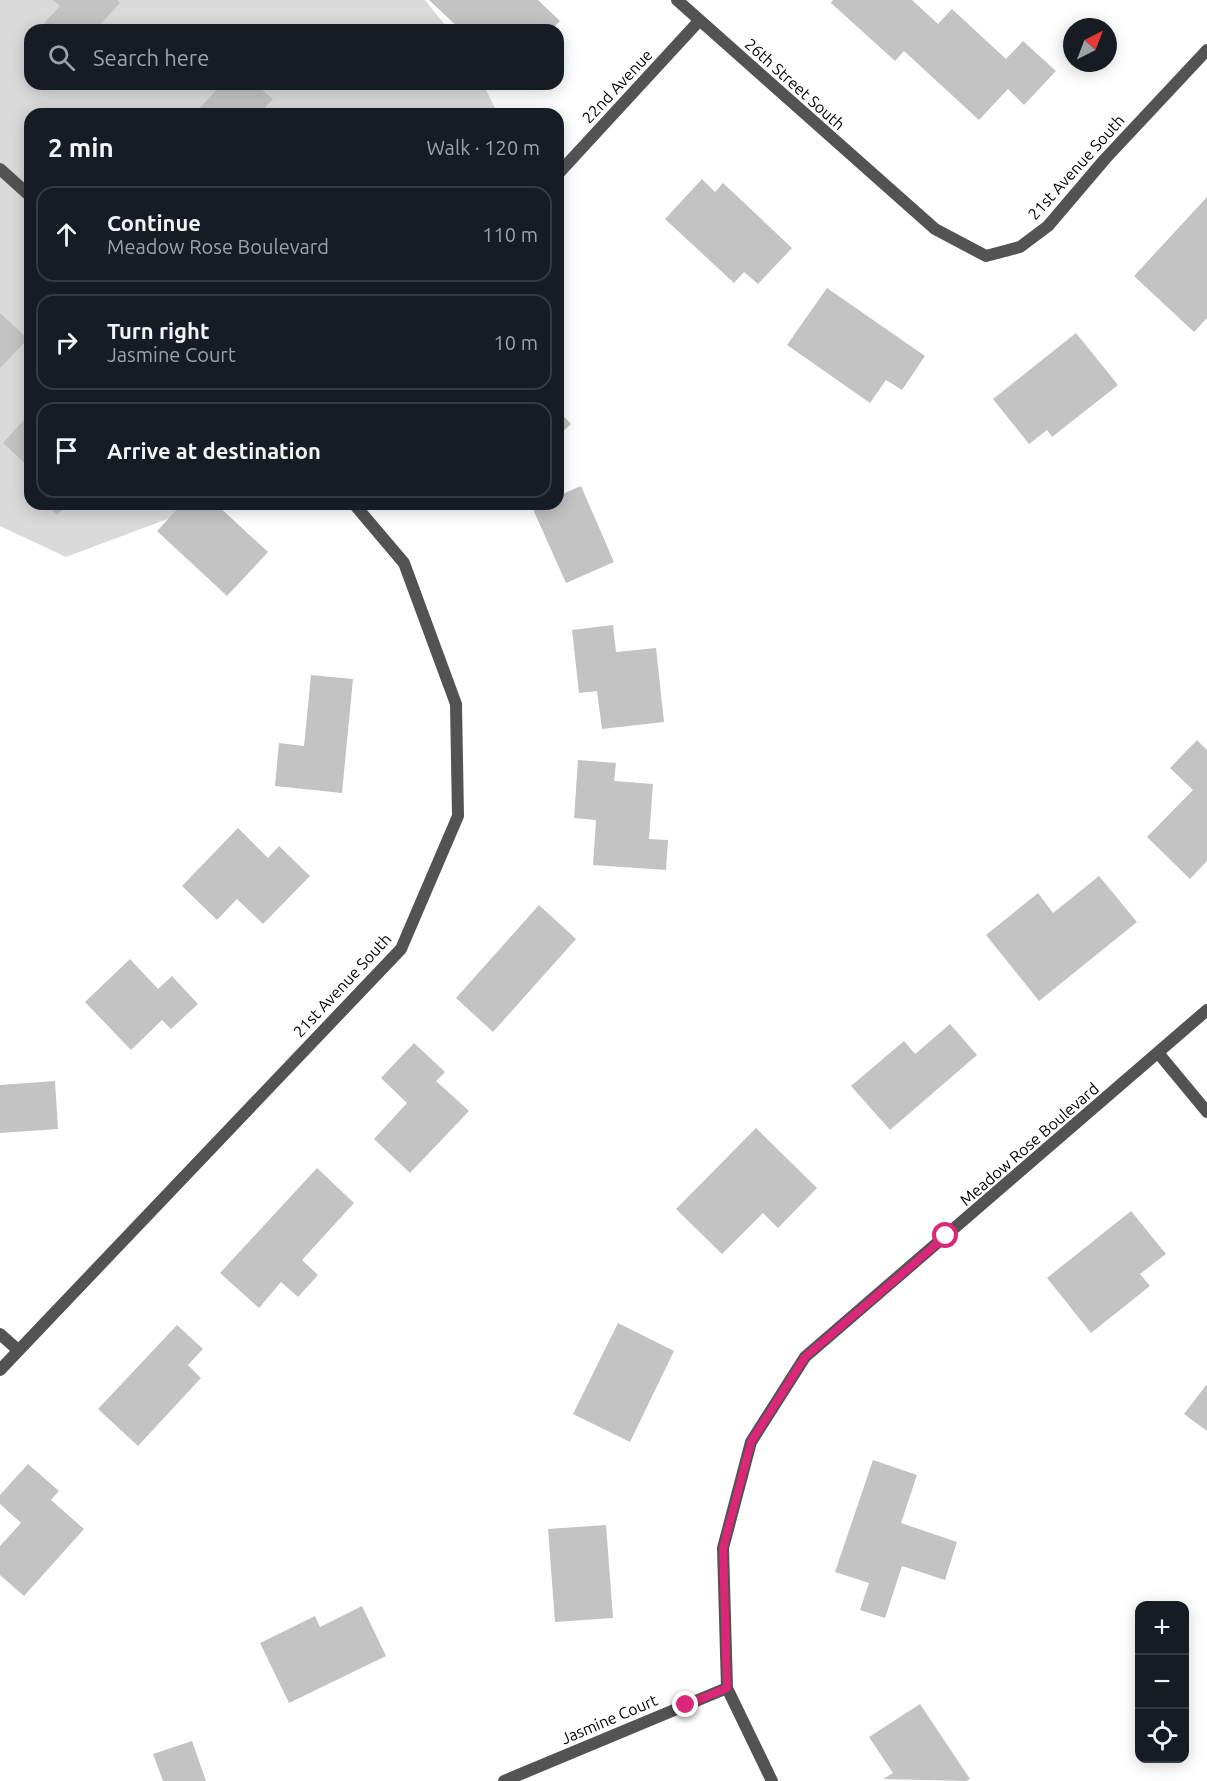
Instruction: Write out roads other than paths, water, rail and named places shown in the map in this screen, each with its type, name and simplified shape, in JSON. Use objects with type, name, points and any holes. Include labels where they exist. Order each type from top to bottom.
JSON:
[{"type":"street","name":"26th Street South","points":[[677,0],[891,192]]},
{"type":"street","name":"22nd Avenue","points":[[564,167],[699,21]]},
{"type":"street","name":"21st Avenue South","points":[[891,192],[934,230],[986,255],[1020,247],[1048,226],[1105,159],[1207,50]]},
{"type":"street","points":[[0,169],[24,191]]},
{"type":"street","name":"21st Avenue South","points":[[0,1370],[401,949],[458,816],[456,704],[404,563],[359,510]]},
{"type":"street","name":"Meadow Rose Boulevard","points":[[772,1781],[727,1688],[723,1548],[751,1442],[805,1357],[1159,1054],[1207,1010]]},
{"type":"street","points":[[1159,1054],[1207,1112]]},
{"type":"street","points":[[0,1334],[18,1350]]},
{"type":"street","name":"Jasmine Court","points":[[504,1781],[727,1688]]}]
